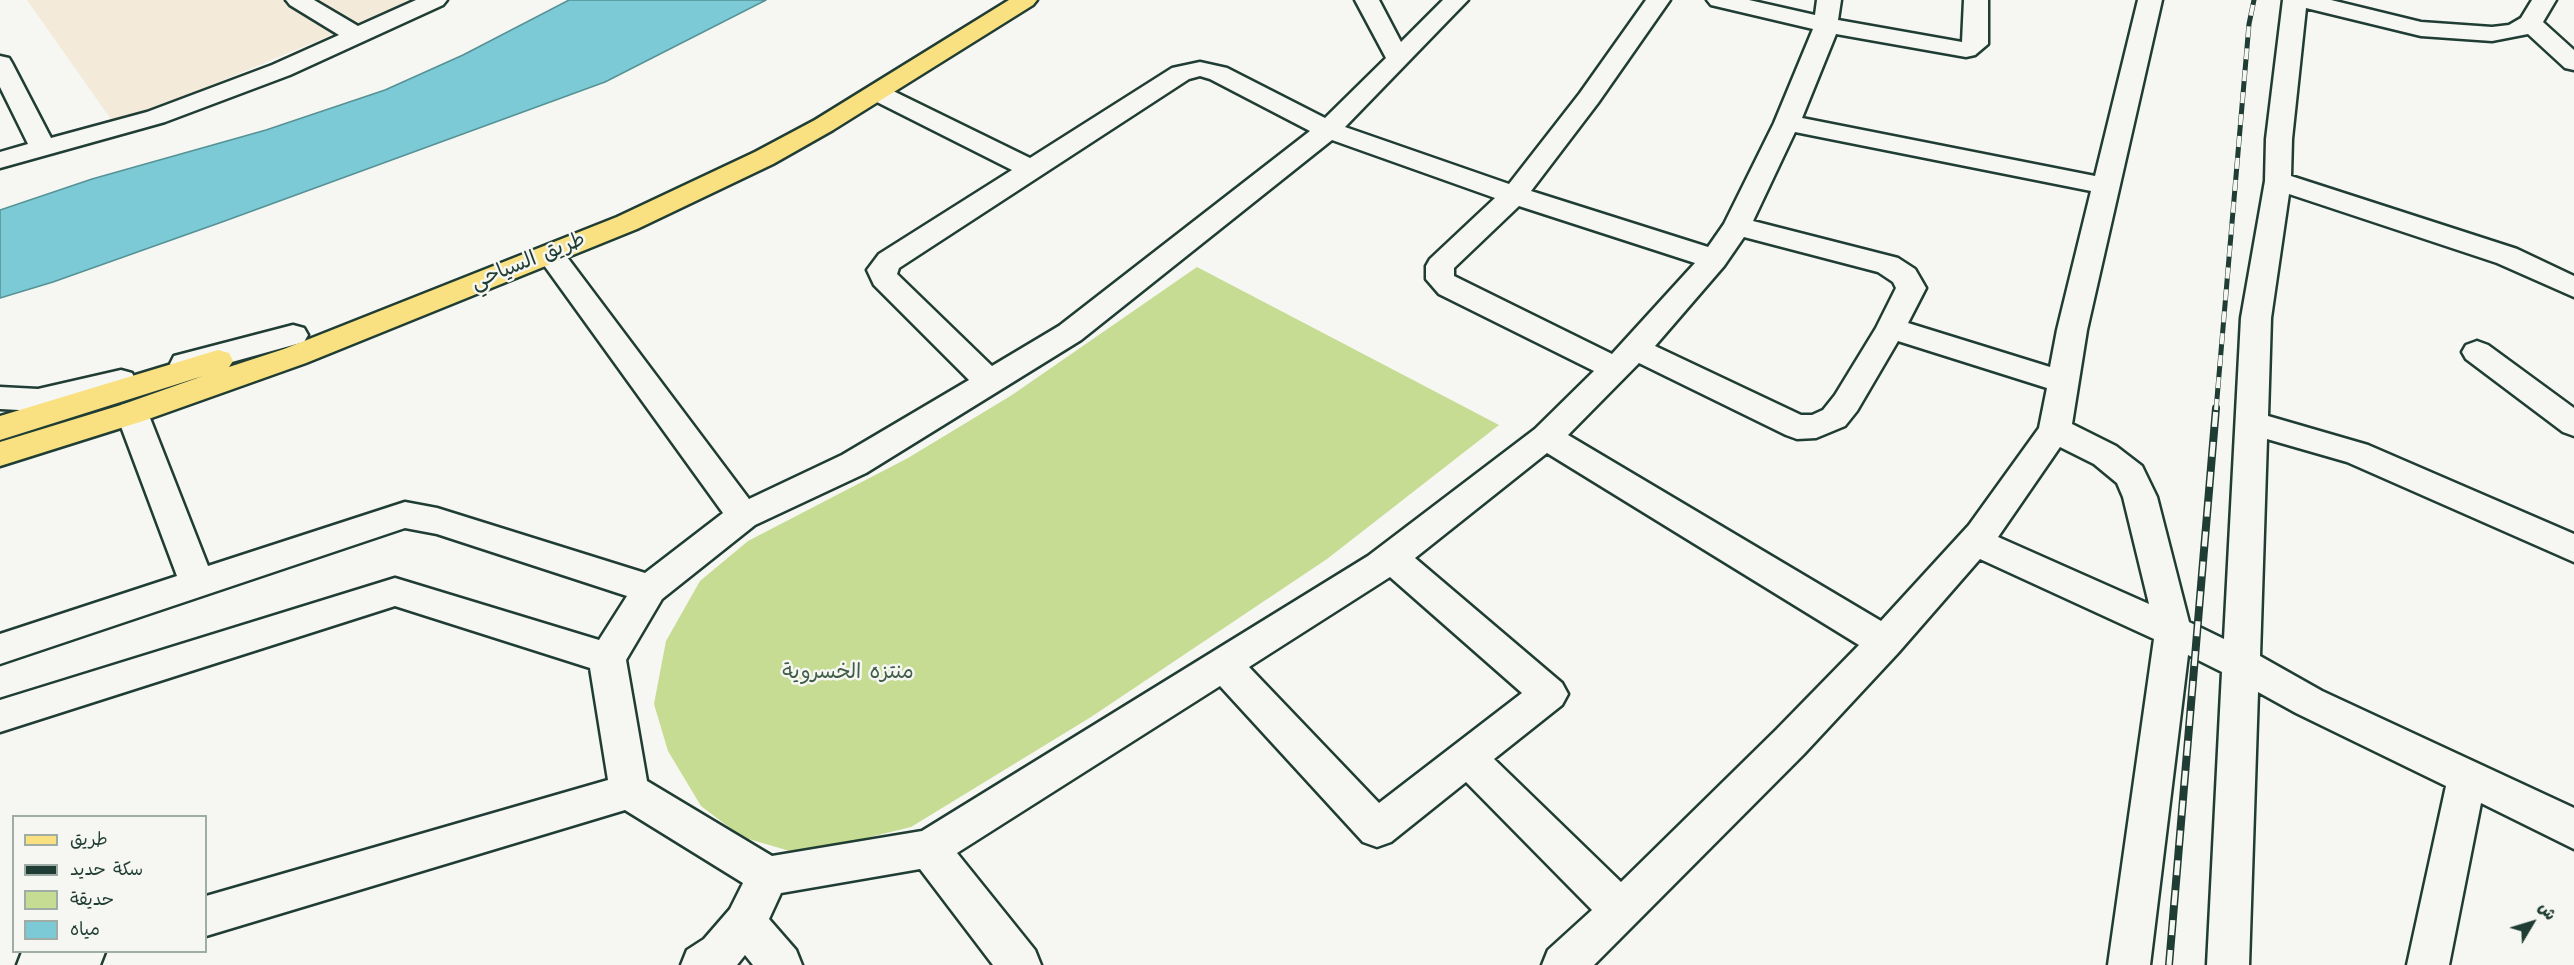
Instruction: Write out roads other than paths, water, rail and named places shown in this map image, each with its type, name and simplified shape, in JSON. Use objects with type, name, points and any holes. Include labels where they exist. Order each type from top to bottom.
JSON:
[{"type":"main road","name":"طريق السياحي","points":[[0,428],[293,335],[535,239],[681,175],[812,108],[989,0]]},
{"type":"main road","name":"طريق السياحي","points":[[0,454],[132,413],[295,356],[551,255],[698,191],[774,153],[878,93],[1025,0]]},
{"type":"street","points":[[298,0],[358,36]]},
{"type":"street","points":[[0,160],[156,117],[281,70],[435,0]]},
{"type":"street","points":[[1367,0],[1398,58]]},
{"type":"street","points":[[629,791],[608,658],[650,590],[743,516],[854,464],[1070,333],[1328,130],[1456,0]]},
{"type":"street","points":[[1658,0],[1589,98],[1514,195],[1440,266],[1440,279],[1449,287],[1797,427],[1816,426],[1834,418],[1846,403],[1891,328],[1911,288],[1905,276],[1888,266],[1737,226]]},
{"type":"street","points":[[1719,0],[1828,13],[1966,50],[1976,44],[1976,0]]},
{"type":"street","points":[[1563,965],[1790,742],[1885,642],[1974,541],[2055,430],[2072,330],[2150,0]]},
{"type":"street","points":[[2228,965],[2239,663],[2256,318],[2278,181],[2279,139],[2295,0]]},
{"type":"street","points":[[2303,0],[2421,29],[2492,34],[2515,31],[2530,23],[2544,0]]},
{"type":"street","points":[[207,916],[629,791],[768,876],[929,849],[1391,557],[1546,437],[1625,358],[1714,259],[1737,226],[1787,123],[1828,13]]},
{"type":"street","points":[[2530,23],[2574,63]]},
{"type":"street","points":[[0,63],[44,149]]},
{"type":"street","points":[[990,382],[884,278],[881,270],[889,261],[1181,73],[1200,69],[1218,73],[1328,130],[1514,195],[1714,259]]},
{"type":"street","points":[[878,93],[1033,170]]},
{"type":"street","points":[[1787,123],[2106,186]]},
{"type":"street","points":[[2278,181],[2507,256],[2574,287]]},
{"type":"street","points":[[551,255],[743,516]]},
{"type":"street","points":[[1891,328],[2063,382]]},
{"type":"street","points":[[0,398],[38,400],[78,392],[293,335]]},
{"type":"street","points":[[2477,352],[2574,424]]},
{"type":"street","points":[[132,413],[197,583]]},
{"type":"street","points":[[2251,423],[2357,453],[2574,549]]},
{"type":"street","points":[[2055,430],[2105,455],[2130,475],[2140,496],[2173,631],[2129,965]]},
{"type":"street","points":[[1546,437],[1885,642]]},
{"type":"street","points":[[0,649],[405,515],[437,521],[650,590]]},
{"type":"street","points":[[1974,541],[2173,631],[2239,663],[2309,702],[2558,820],[2574,831]]},
{"type":"street","points":[[1223,664],[1377,829],[1549,694],[1391,557]]},
{"type":"street","points":[[0,716],[395,592],[608,658]]},
{"type":"street","points":[[1467,758],[1621,910]]},
{"type":"street","points":[[2428,965],[2467,777]]},
{"type":"street","points":[[929,849],[1020,965]]},
{"type":"street","points":[[702,965],[719,954],[745,923],[768,876]]},
{"type":"street","points":[[745,923],[781,965]]},
{"type":"street","points":[[38,965],[77,953]]},
{"type":"water","points":[[569,0],[766,0],[605,82],[222,222],[53,282],[0,298],[0,210],[92,179],[266,130],[385,90],[463,55]]},
{"type":"railway","points":[[2216,410],[2249,24],[2254,0]]},
{"type":"railway","points":[[2169,965],[2216,408]]},
{"type":"park label","name":"منتزه الخسروية","points":[[848,674]]}]
